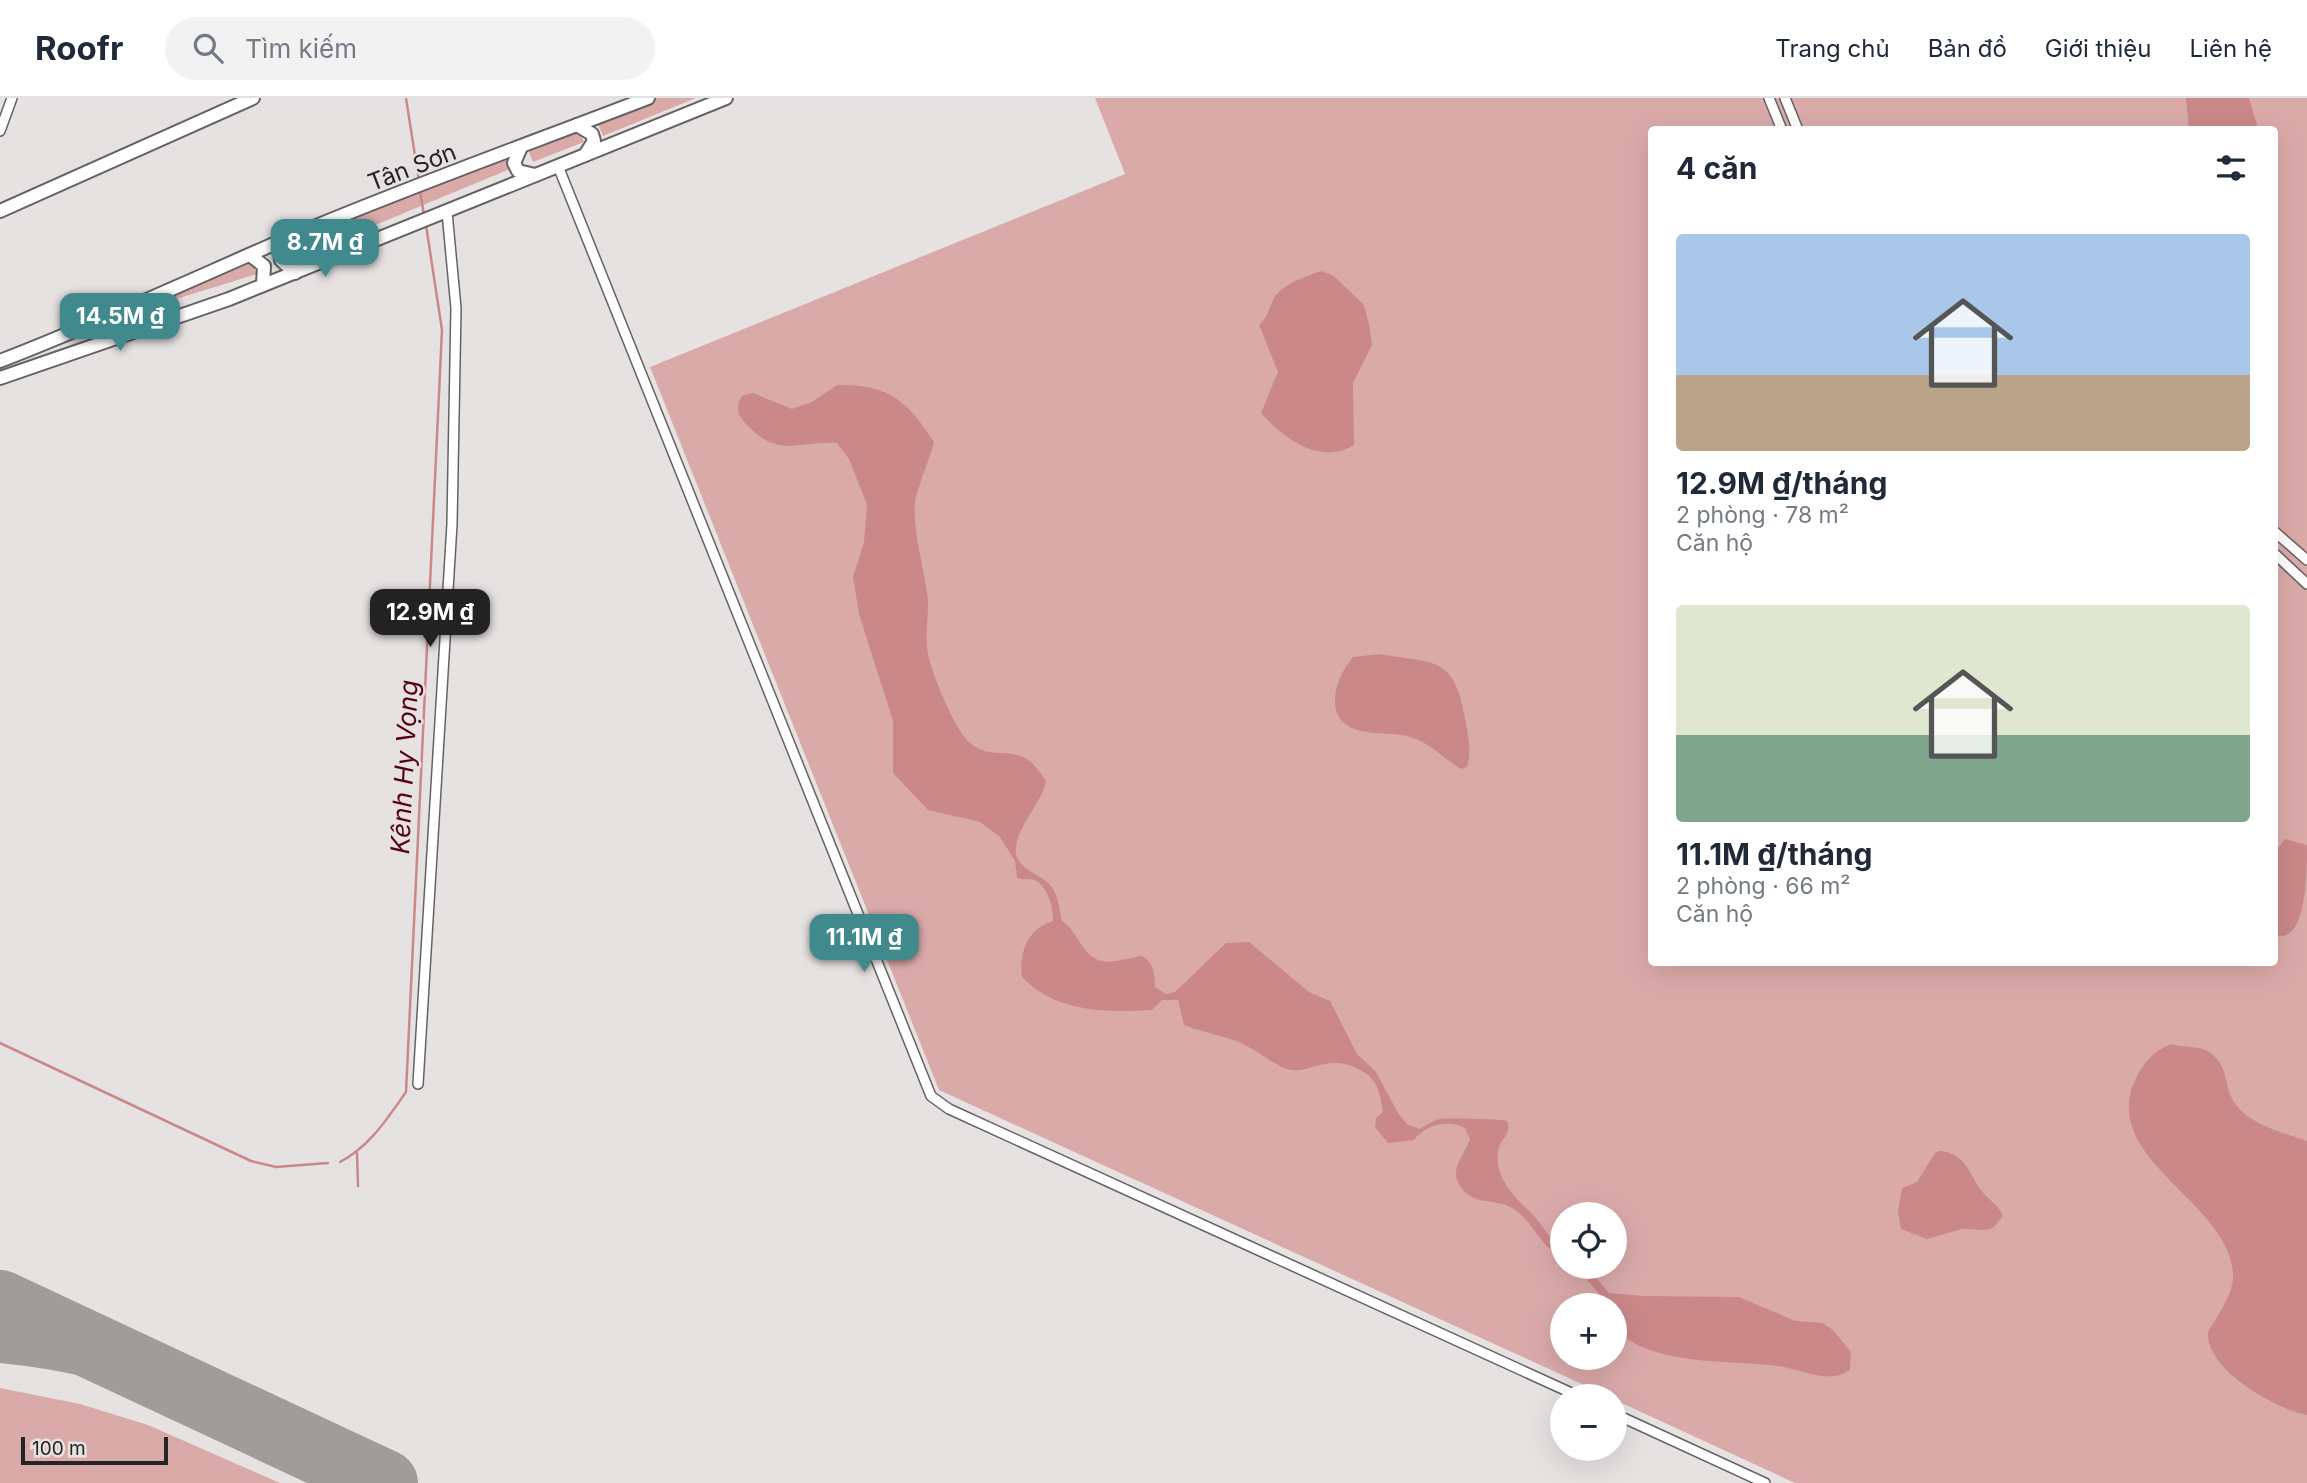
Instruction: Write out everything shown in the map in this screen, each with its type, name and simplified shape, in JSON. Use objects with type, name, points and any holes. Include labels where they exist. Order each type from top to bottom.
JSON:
[{"type":"street","points":[[0,131],[12,98]]},
{"type":"street","points":[[0,211],[253,98]]},
{"type":"street","name":"Tân Sơn","points":[[2,360],[172,292],[284,240],[648,98]]},
{"type":"street","points":[[5,376],[295,273],[726,98]]},
{"type":"street","points":[[1769,98],[1780,126]]},
{"type":"street","points":[[1785,98],[1796,126]]},
{"type":"street","points":[[577,125],[592,134],[594,141],[585,156]]},
{"type":"street","points":[[522,147],[514,163],[518,171],[536,175]]},
{"type":"street","points":[[558,166],[931,1096],[949,1109],[1552,1384]]},
{"type":"street","points":[[418,1084],[452,524],[456,308],[446,212]]},
{"type":"street","points":[[284,240],[280,252],[281,260],[285,267],[295,273]]},
{"type":"street","points":[[250,255],[264,266],[263,285]]},
{"type":"street","points":[[30,350],[29,359],[37,364]]},
{"type":"street","points":[[2,360],[10,365],[5,376]]},
{"type":"street","points":[[2278,535],[2307,559]]},
{"type":"street","points":[[2278,557],[2307,584]]},
{"type":"street","points":[[1627,1419],[1765,1483]]},
{"type":"shaded area","points":[[649,98],[696,98],[603,136],[596,119]]},
{"type":"shaded area","points":[[1095,98],[2307,98],[2307,1483],[1795,1483],[1627,1406],[1627,1384],[1582,1384],[1551,1370],[1627,1370],[1627,1293],[1550,1293],[1550,1369],[939,1090],[650,367],[1125,174]]},
{"type":"shaded area","points":[[2186,98],[2249,98],[2257,126],[2189,126]]},
{"type":"shaded area","points":[[578,127],[584,142],[533,162],[527,147]]},
{"type":"shaded area","points":[[504,154],[510,169],[296,258],[288,242]]},
{"type":"shaded area","points":[[249,257],[257,274],[102,322]]},
{"type":"shaded area","points":[[1321,271],[1334,276],[1364,305],[1372,345],[1353,383],[1354,445],[1341,451],[1328,452],[1315,451],[1291,440],[1261,413],[1278,372],[1259,325],[1281,290]]},
{"type":"shaded area","points":[[837,385],[855,385],[883,392],[905,405],[934,442],[915,503],[917,539],[928,599],[927,641],[932,668],[957,726],[970,743],[990,752],[1018,755],[1027,759],[1046,782],[1018,838],[1016,854],[1023,865],[1053,889],[1062,921],[1085,949],[1095,959],[1106,962],[1142,956],[1153,969],[1155,987],[1166,994],[1175,992],[1226,943],[1249,942],[1309,992],[1330,1001],[1357,1054],[1376,1072],[1407,1124],[1419,1129],[1440,1119],[1507,1121],[1508,1130],[1498,1151],[1503,1180],[1550,1237],[1550,1249],[1520,1213],[1505,1205],[1475,1198],[1462,1189],[1456,1170],[1470,1139],[1465,1128],[1451,1124],[1437,1125],[1430,1127],[1414,1140],[1388,1143],[1375,1127],[1376,1118],[1383,1112],[1381,1099],[1372,1079],[1362,1071],[1338,1063],[1302,1070],[1284,1068],[1241,1043],[1184,1025],[1178,1000],[1162,1000],[1152,1010],[1082,1008],[1050,997],[1035,989],[1022,977],[1022,959],[1027,943],[1037,930],[1053,921],[1051,904],[1043,887],[1034,880],[1017,878],[1015,861],[1000,837],[980,822],[928,810],[893,773],[893,721],[859,614],[853,577],[864,542],[867,505],[849,459],[837,443],[788,446],[768,441],[746,424],[738,411],[742,396],[753,393],[792,409],[812,402]]},
{"type":"shaded area","points":[[1380,654],[1438,666],[1455,682],[1468,736],[1467,767],[1461,769],[1417,739],[1362,731],[1349,726],[1341,719],[1336,710],[1335,699],[1346,666],[1353,657]]},
{"type":"shaded area","points":[[2285,839],[2307,845],[2303,904],[2294,929],[2286,935],[2278,935],[2278,848]]},
{"type":"shaded area","points":[[2172,1044],[2201,1048],[2209,1052],[2220,1064],[2233,1101],[2241,1110],[2261,1124],[2307,1141],[2307,1415],[2278,1405],[2244,1385],[2218,1360],[2210,1346],[2208,1332],[2233,1282],[2226,1248],[2211,1224],[2149,1157],[2135,1134],[2129,1108],[2135,1080],[2142,1068],[2154,1054]]},
{"type":"shaded area","points":[[1940,1151],[1961,1160],[1981,1190],[1999,1209],[2003,1216],[1994,1227],[1987,1230],[1962,1229],[1927,1239],[1901,1229],[1898,1211],[1902,1188],[1917,1182],[1935,1153]]},
{"type":"shaded area","points":[[1586,1279],[1597,1279],[1609,1293],[1598,1293]]},
{"type":"shaded area","points":[[1627,1295],[1739,1297],[1796,1321],[1822,1323],[1833,1330],[1851,1352],[1850,1370],[1832,1376],[1814,1375],[1778,1366],[1676,1357],[1638,1345],[1627,1338]]},
{"type":"shaded area","points":[[0,1388],[80,1404],[148,1425],[280,1483],[0,1483]]},
{"type":"waterway","name":"Kênh Hy Vọng","points":[[406,98],[419,181]]},
{"type":"waterway","name":"Kênh Hy Vọng","points":[[420,191],[424,215]]},
{"type":"waterway","name":"Kênh Hy Vọng","points":[[340,1162],[369,1140],[406,1092],[442,330],[426,225]]},
{"type":"waterway","name":"Kênh Hy Vọng","points":[[0,1043],[251,1161],[276,1167],[328,1163]]},
{"type":"waterway","points":[[357,1153],[358,1186]]},
{"type":"taxiway","points":[[0,1350],[107,1368],[211,1402]]},
{"type":"runway","points":[[0,1303],[385,1483]]}]
